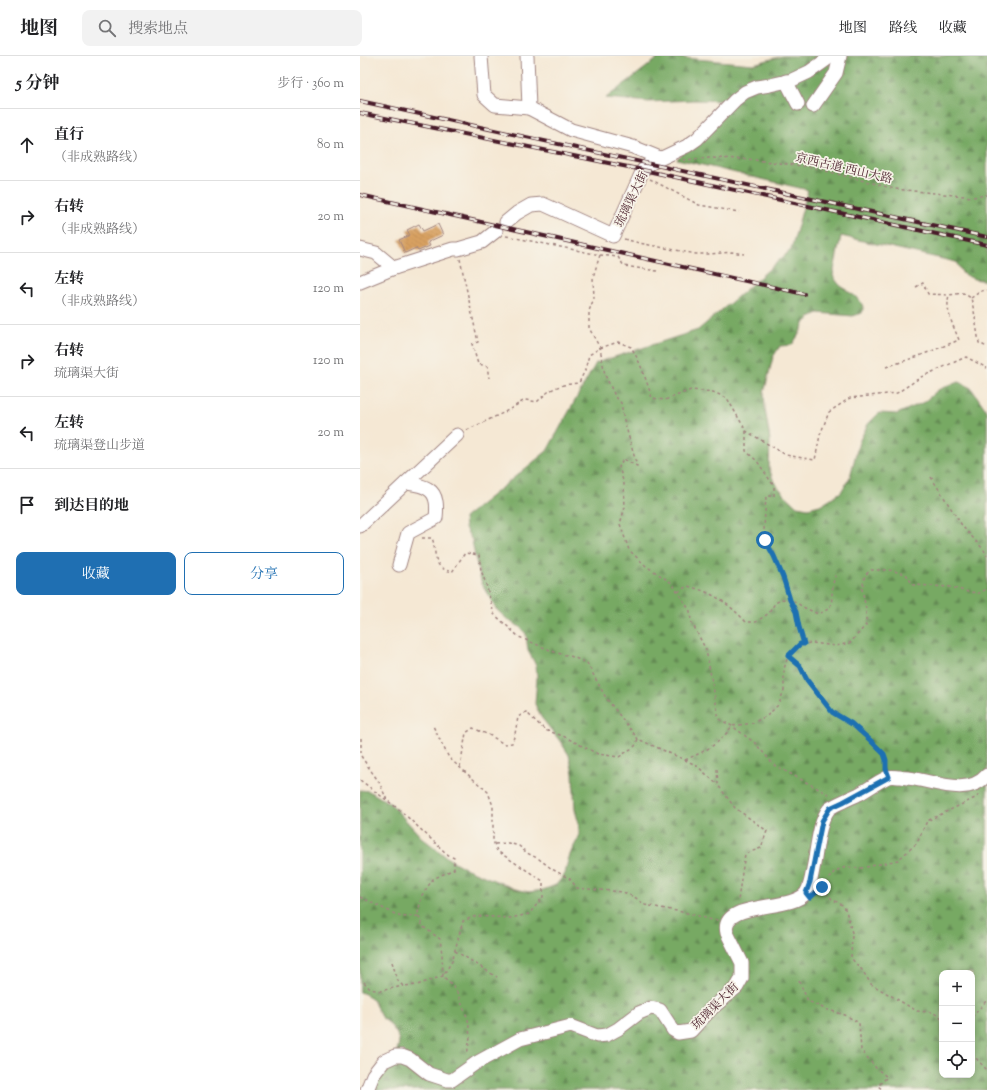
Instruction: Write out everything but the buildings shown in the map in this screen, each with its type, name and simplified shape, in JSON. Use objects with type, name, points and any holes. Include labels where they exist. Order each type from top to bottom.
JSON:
[{"type":"street","points":[[481,56],[484,95],[495,105],[529,108],[571,130],[632,147],[660,158]]},
{"type":"street","points":[[527,56],[529,108]]},
{"type":"street","name":"琉璃渠大街","points":[[506,222],[516,213],[531,205],[543,204],[613,236],[643,170],[649,164],[687,146],[697,139],[735,100],[745,92],[757,87],[792,80],[809,72],[831,56]]},
{"type":"street","points":[[813,106],[836,72],[840,56]]},
{"type":"street","points":[[786,81],[798,104]]},
{"type":"street","points":[[360,282],[394,268],[453,249],[482,242],[494,232]]},
{"type":"street","points":[[360,249],[376,253],[394,268]]},
{"type":"street","points":[[360,526],[457,435]]},
{"type":"street","points":[[399,565],[408,533],[436,518],[437,503],[433,494],[427,488],[406,483]]},
{"type":"street","points":[[732,917],[740,911],[790,902],[806,893],[810,882],[822,821],[830,808],[889,777],[913,778],[951,786],[967,786],[979,783],[987,775]]},
{"type":"street","name":"琉璃渠大街","points":[[368,1090],[373,1075],[384,1061],[395,1056],[406,1057],[429,1074],[447,1080],[452,1080],[476,1063],[520,1039],[571,1026],[597,1036],[607,1035],[618,1029],[639,1013],[651,1008],[660,1010],[674,1030],[678,1033],[691,1031],[712,1009],[737,987],[742,978],[742,963],[726,928],[732,917]]},
{"type":"path","name":"京西古道·西山大路","points":[[679,161],[709,158],[747,159],[810,167],[895,189],[973,197],[987,195]]},
{"type":"path","points":[[640,176],[652,180],[699,205],[739,212]]},
{"type":"path","points":[[494,232],[600,255],[618,257],[624,266],[657,271]]},
{"type":"path","points":[[613,236],[639,243],[696,254],[732,252],[744,254]]},
{"type":"path","points":[[458,249],[478,342],[472,344],[478,364],[487,366],[488,378]]},
{"type":"path","points":[[600,255],[593,277],[594,298],[589,311],[589,328],[600,348],[605,375],[615,396],[621,403],[624,420],[637,466],[623,460],[619,467],[624,484],[625,507],[620,524],[629,550],[646,566],[672,583],[690,611],[691,621],[706,650],[719,719],[732,726],[755,743],[774,765],[843,802]]},
{"type":"path","points":[[916,287],[923,283],[928,294],[949,295],[963,293],[971,298],[979,343],[987,346]]},
{"type":"path","points":[[971,298],[981,291],[987,290]]},
{"type":"path","points":[[886,367],[960,340],[950,319],[947,303],[949,295]]},
{"type":"path","points":[[457,435],[503,413],[525,400],[537,402],[548,391],[564,384],[579,383],[585,370],[589,355],[600,348],[618,342],[631,347],[641,365],[652,398],[665,400],[691,390],[713,392],[727,398],[746,431],[786,455],[815,460],[820,435],[829,412],[850,398],[897,393],[921,377],[966,357],[987,368]]},
{"type":"path","points":[[746,431],[746,451],[757,461],[774,486],[774,496],[766,496],[764,527],[765,540],[783,577],[790,600],[796,612],[804,644]]},
{"type":"path","points":[[931,477],[962,527],[984,550],[987,556]]},
{"type":"path","points":[[406,539],[432,538],[434,542],[436,559],[441,568],[452,572],[465,553],[479,555],[481,570],[494,614],[519,637],[557,653],[570,656],[587,663],[606,698],[638,739],[696,765],[718,785],[735,808],[767,831],[762,848],[745,854],[732,917],[712,920],[687,913],[645,905],[636,898],[623,892],[577,888],[570,879],[552,869],[539,859],[526,853],[519,846],[508,843],[494,844]]},
{"type":"path","points":[[685,760],[711,748],[727,734],[732,726],[752,723],[768,715],[779,704],[784,690],[784,669],[788,656],[800,644],[812,643],[836,646],[850,643],[866,625],[866,609],[862,589],[865,576],[871,570],[889,570],[906,574],[913,585],[951,587],[968,592],[979,593],[987,589]]},
{"type":"path","points":[[678,592],[687,586],[702,589],[724,601],[746,622],[756,622],[770,613],[775,603],[783,599],[794,601],[818,614],[826,611],[831,604],[836,573]]},
{"type":"path","points":[[788,656],[800,666],[807,680],[832,712],[852,724],[884,754],[886,769],[889,777]]},
{"type":"path","points":[[460,768],[466,733],[473,728],[504,744],[512,742],[518,717],[526,712],[545,730],[563,736],[598,754],[619,757],[635,746],[638,739]]},
{"type":"path","points":[[364,982],[370,989],[380,991],[417,984],[443,976],[452,961],[463,921],[476,916],[512,918],[529,914],[544,896],[543,881],[497,851],[493,841],[493,806],[488,792],[449,758],[433,726]]},
{"type":"path","points":[[361,738],[361,756],[366,766],[379,782],[388,801]]},
{"type":"path","points":[[717,768],[718,785]]},
{"type":"path","points":[[360,780],[401,811],[447,854],[454,858],[454,869],[433,879],[422,895],[418,913],[422,926],[440,939],[443,976],[456,990],[468,1019],[470,1037],[467,1069]]},
{"type":"path","points":[[818,891],[835,871],[846,868],[862,868],[898,860],[917,843],[927,821],[975,798],[987,788]]},
{"type":"path","points":[[822,887],[832,899],[844,906],[852,933],[851,958],[862,970],[871,984],[917,1011],[932,1012],[939,1016]]},
{"type":"path","points":[[360,897],[401,917],[419,916]]},
{"type":"path","points":[[455,951],[497,977]]},
{"type":"path","points":[[392,962],[398,981],[402,986]]},
{"type":"path","points":[[799,981],[808,1002],[845,1015],[859,1023],[861,1050],[876,1068],[887,1077],[878,1086],[883,1090]]},
{"type":"path","points":[[975,1014],[987,1000]]},
{"type":"path","points":[[975,1057],[987,1070]]},
{"type":"green space","points":[[661,56],[753,64],[783,56],[987,56],[987,281],[974,279],[963,274],[956,262],[841,236],[833,275],[841,286],[859,300],[863,308],[862,313],[853,316],[818,313],[812,316],[805,322],[792,345],[780,346],[773,357],[764,393],[770,440],[769,468],[774,482],[797,506],[808,508],[820,505],[841,492],[850,477],[859,442],[868,424],[879,413],[897,414],[924,402],[938,390],[959,382],[971,388],[987,411],[987,1090],[377,1090],[369,1084],[396,1054],[399,1043],[397,1034],[389,1023],[381,1017],[374,1002],[367,995],[360,992],[360,790],[369,791],[391,804],[421,837],[449,859],[465,868],[515,889],[529,892],[543,890],[556,885],[565,874],[568,860],[579,837],[579,824],[575,810],[573,773],[569,755],[541,717],[535,704],[537,677],[536,665],[528,651],[526,634],[520,627],[507,619],[496,609],[482,584],[472,540],[465,528],[464,518],[547,451],[596,363],[698,330],[791,250],[808,190],[677,159],[727,101],[693,100],[649,102],[606,98]]},
{"type":"railway","points":[[360,101],[987,237]]},
{"type":"railway","points":[[360,113],[643,170],[987,245]]},
{"type":"railway","points":[[360,195],[804,294]]},
{"type":"route","points":[[765,540],[783,577],[790,600],[796,612],[804,644],[800,644],[788,656],[800,666],[807,680],[832,712],[852,724],[884,754],[886,769],[889,777],[830,808],[822,821],[810,882],[806,893],[810,898],[822,887]]}]
